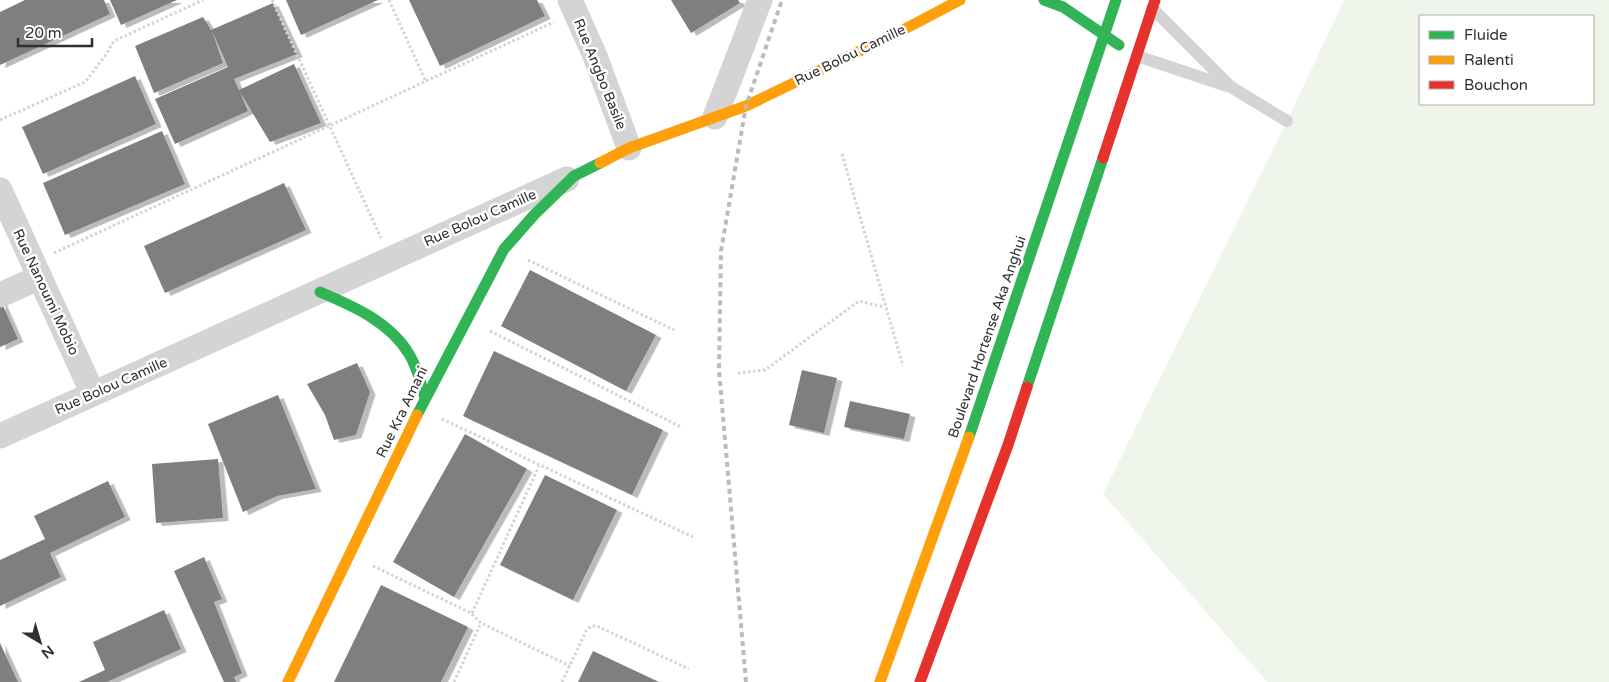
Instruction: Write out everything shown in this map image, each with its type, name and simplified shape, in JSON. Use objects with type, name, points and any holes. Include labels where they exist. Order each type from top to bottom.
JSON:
[{"type":"main road","name":"Rue Bolou Camille","points":[[574,176],[629,148],[746,106],[901,31],[960,0]]},
{"type":"main road","points":[[1044,0],[1063,7],[1137,56]]},
{"type":"main road","name":"Boulevard Hortense Aka Anghui","points":[[880,682],[969,436],[1116,0]]},
{"type":"main road","points":[[920,682],[1008,445],[1137,56],[1153,4],[1140,0]]},
{"type":"main road","name":"Rue Kra Amani","points":[[288,682],[423,403],[504,249],[574,176]]},
{"type":"main road","points":[[320,292],[354,305],[382,323],[402,343],[416,367],[423,403]]},
{"type":"street","points":[[715,117],[760,0]]},
{"type":"street","name":"Rue Angbo Basile","points":[[573,6],[629,148]]},
{"type":"street","name":"Rue Bolou Camille","points":[[0,436],[574,176]]},
{"type":"street","name":"Rue Nanoumi Mobio","points":[[0,190],[93,394]]},
{"type":"street","points":[[0,296],[36,270]]},
{"type":"lane","points":[[1153,4],[1231,87]]},
{"type":"lane","points":[[1137,56],[1231,87],[1287,121]]},
{"type":"path","points":[[0,120],[85,82],[114,41],[203,0]]},
{"type":"path","points":[[272,0],[390,259]]},
{"type":"path","points":[[389,0],[426,82]]},
{"type":"path","points":[[36,270],[330,126],[426,82],[573,6]]},
{"type":"path","points":[[842,154],[903,366]]},
{"type":"path","points":[[504,249],[674,330]]},
{"type":"path","points":[[738,373],[765,370],[860,301],[885,307]]},
{"type":"path","points":[[467,319],[681,427]]},
{"type":"path","points":[[423,403],[539,466],[693,537]]},
{"type":"path","points":[[471,613],[539,466]]},
{"type":"path","points":[[349,555],[471,613],[480,623],[570,666]]},
{"type":"path","points":[[454,682],[480,623]]},
{"type":"path","points":[[562,682],[586,631],[591,626],[597,626],[689,669]]},
{"type":"shaded area","points":[[1344,0],[1609,0],[1609,682],[1267,682],[1103,494],[1287,121]]},
{"type":"building","points":[[25,0],[104,0],[110,14],[0,65],[0,12]]},
{"type":"building","points":[[110,0],[177,0],[121,25]]},
{"type":"building","points":[[286,0],[378,0],[301,35]]},
{"type":"building","points":[[409,0],[537,0],[545,16],[440,66]]},
{"type":"building","points":[[671,0],[738,0],[740,3],[691,33]]},
{"type":"building","points":[[273,3],[297,54],[234,79],[239,90],[294,64],[321,123],[270,142],[240,92],[248,111],[175,144],[155,99],[228,67],[212,31],[223,63],[154,93],[135,46],[203,17],[211,30]]},
{"type":"building","points":[[135,76],[156,124],[43,174],[22,127]]},
{"type":"building","points":[[162,131],[185,184],[65,235],[43,183]]},
{"type":"building","points":[[284,183],[306,230],[165,293],[144,246]]},
{"type":"building","points":[[530,270],[656,335],[626,391],[501,326]]},
{"type":"building","points":[[0,299],[18,339],[0,347]]},
{"type":"building","points":[[494,351],[663,430],[632,495],[463,416]]},
{"type":"building","points":[[357,363],[370,392],[356,435],[334,440],[325,415],[307,384]]},
{"type":"building","points":[[802,370],[837,378],[824,433],[789,425]]},
{"type":"building","points":[[278,395],[316,489],[277,496],[243,512],[208,424]]},
{"type":"building","points":[[850,401],[910,414],[904,439],[844,427]]},
{"type":"building","points":[[465,434],[527,469],[454,597],[393,562]]},
{"type":"building","points":[[218,459],[223,518],[156,523],[152,464]]},
{"type":"building","points":[[545,475],[617,510],[573,600],[500,565]]},
{"type":"building","points":[[108,481],[125,517],[50,553],[61,577],[0,606],[0,560],[45,539],[34,516]]},
{"type":"building","points":[[204,557],[222,599],[214,602],[242,673],[234,677],[236,682],[224,682],[174,571]]},
{"type":"building","points":[[381,585],[468,627],[441,682],[334,682]]},
{"type":"building","points":[[164,610],[181,649],[107,682],[79,682],[105,670],[93,642]]},
{"type":"building","points":[[0,643],[18,682],[0,682]]},
{"type":"building","points":[[593,651],[659,682],[578,682]]},
{"type":"railway","points":[[746,682],[719,370],[721,251],[746,106],[782,0]]},
{"type":"traffic: fast","points":[[1044,0],[1063,7],[1119,45]]},
{"type":"traffic: fast","points":[[969,437],[1116,0]]},
{"type":"traffic: fast","points":[[1027,387],[1103,158]]},
{"type":"traffic: fast","points":[[417,415],[504,249],[534,215],[574,176],[600,163]]},
{"type":"traffic: fast","points":[[320,292],[358,309],[392,333],[412,359],[425,398]]},
{"type":"traffic: slow","points":[[600,163],[629,148],[746,106],[901,31],[960,0]]},
{"type":"traffic: slow","points":[[288,682],[417,415]]},
{"type":"traffic: slow","points":[[880,682],[969,437]]},
{"type":"traffic: jam","points":[[1103,158],[1155,0]]},
{"type":"traffic: jam","points":[[920,682],[1008,445],[1027,387]]}]
